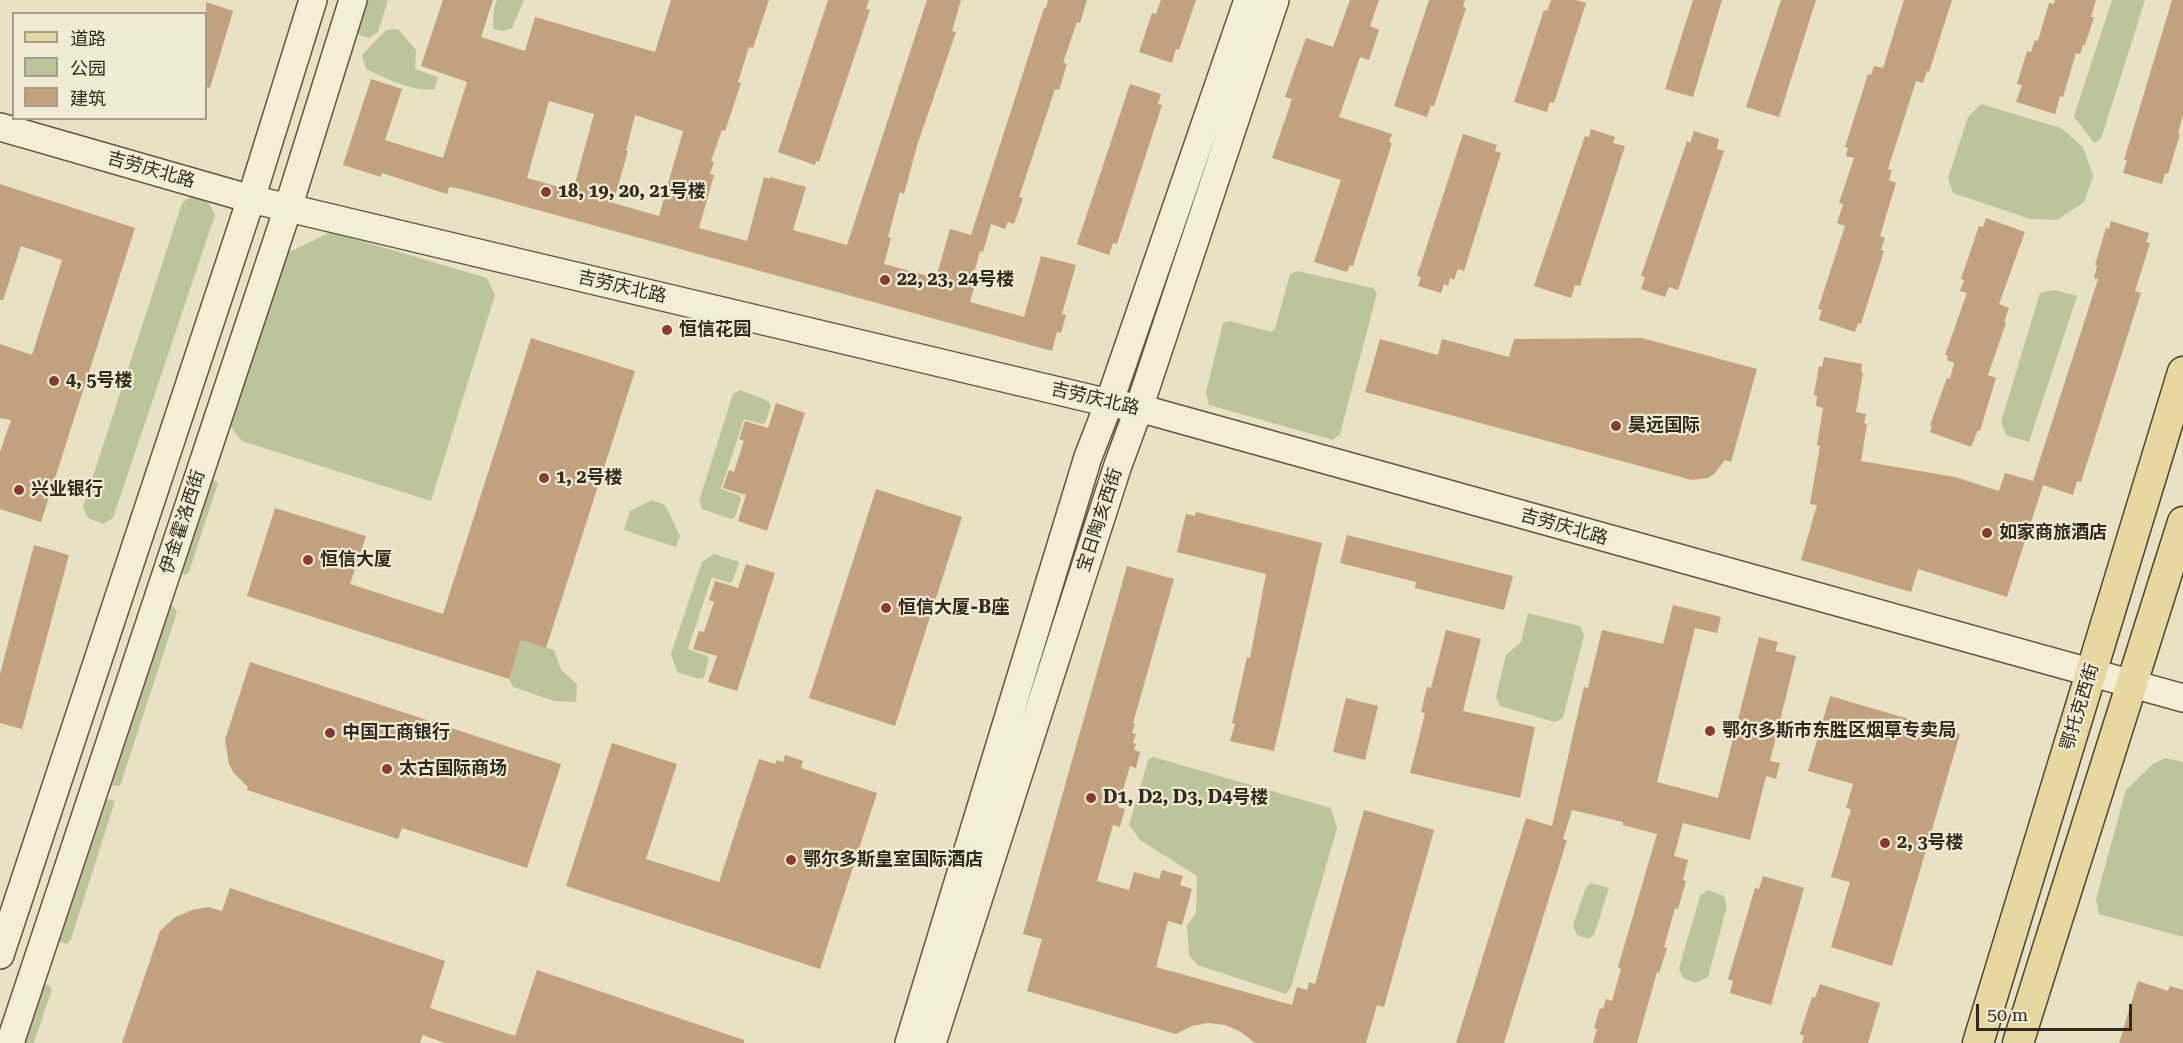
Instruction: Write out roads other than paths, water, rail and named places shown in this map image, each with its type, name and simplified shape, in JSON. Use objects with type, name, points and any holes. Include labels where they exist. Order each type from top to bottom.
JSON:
[{"type":"main road","name":"鄂托克西街","points":[[1978,1043],[2183,372]]},
{"type":"main road","points":[[2018,1043],[2124,704],[2134,683],[2183,522]]},
{"type":"street","name":"伊金霍洛西街","points":[[0,955],[251,199],[312,0]]},
{"type":"street","name":"伊金霍洛西街","points":[[10,1043],[288,208],[353,0]]},
{"type":"street","name":"宝日陶亥西街","points":[[909,1043],[1088,457],[1109,403],[1248,0]]},
{"type":"street","name":"宝日陶亥西街","points":[[932,1043],[1118,465],[1275,0]]},
{"type":"street","name":"吉劳庆北路","points":[[0,127],[251,199],[1109,403],[1139,408],[2183,698]]},
{"type":"place","name":"18, 19, 20, 21号楼","points":[[546,192]]},
{"type":"place","name":"22, 23, 24号楼","points":[[885,280]]},
{"type":"place","name":"恒信花园","points":[[667,330]]},
{"type":"place","name":"4, 5号楼","points":[[54,381]]},
{"type":"place","name":"昊远国际","points":[[1616,426]]},
{"type":"place","name":"1, 2号楼","points":[[544,478]]},
{"type":"place","name":"兴业银行","points":[[19,490]]},
{"type":"place","name":"如家商旅酒店","points":[[1987,533]]},
{"type":"place","name":"恒信大厦","points":[[308,560]]},
{"type":"place","name":"恒信大厦-B座","points":[[886,608]]},
{"type":"place","name":"鄂尔多斯市东胜区烟草专卖局","points":[[1710,731]]},
{"type":"place","name":"中国工商银行","points":[[330,733]]},
{"type":"place","name":"太古国际商场","points":[[387,769]]},
{"type":"place","name":"D1, D2, D3, D4号楼","points":[[1091,798]]},
{"type":"place","name":"2, 3号楼","points":[[1885,843]]},
{"type":"place","name":"鄂尔多斯皇室国际酒店","points":[[791,860]]}]
